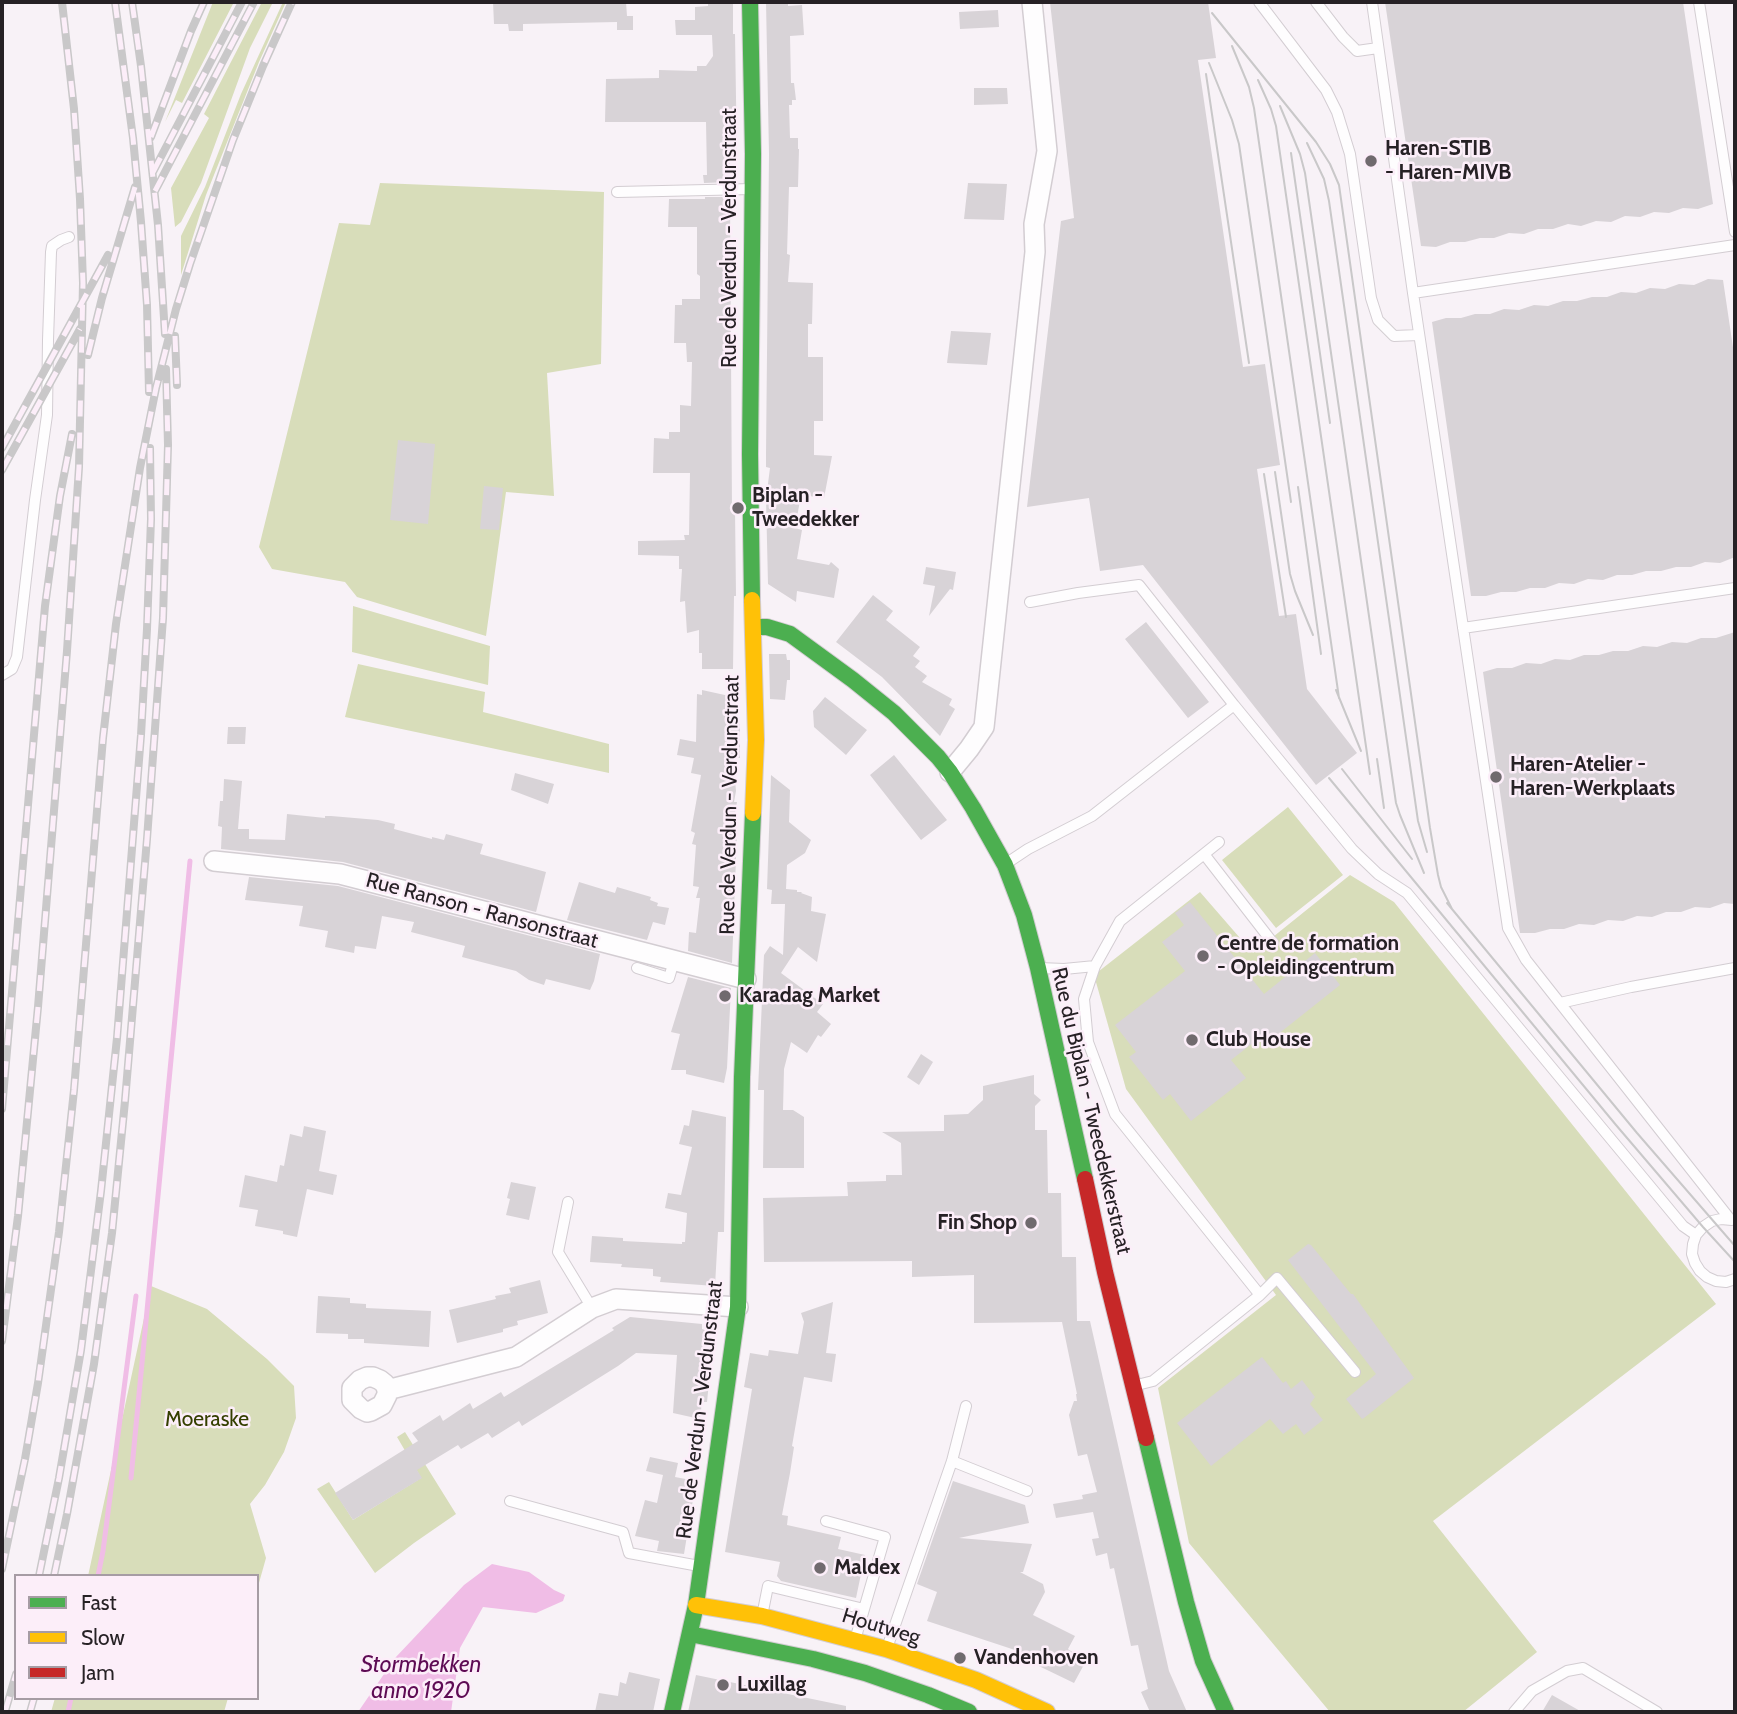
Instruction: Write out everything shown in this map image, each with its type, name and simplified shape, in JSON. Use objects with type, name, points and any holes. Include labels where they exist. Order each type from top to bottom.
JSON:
[{"type":"street","name":"Rue de Verdun - Verdunstraat","points":[[672,1712],[696,1605],[737,1307],[741,1091],[756,740],[750,454],[753,189],[750,2]]},
{"type":"street","points":[[950,772],[984,727],[1035,252],[1034,224],[1047,151],[1032,2]]},
{"type":"street","name":"Rue du Biplan - Tweedekkerstraat","points":[[753,627],[767,627],[790,634],[894,713],[939,757],[950,772],[1005,865],[1024,915],[1038,968],[1105,1272],[1186,1602],[1203,1661],[1226,1712]]},
{"type":"street","name":"Rue Ranson - Ransonstraat","points":[[214,861],[340,874],[746,979]]},
{"type":"street","points":[[387,1390],[516,1357],[592,1308],[616,1298],[737,1307]]},
{"type":"street","name":"Houtweg","points":[[696,1605],[762,1616],[886,1649],[976,1680],[1047,1712]]},
{"type":"street","points":[[690,1634],[813,1659],[865,1673],[969,1712]]},
{"type":"lane","points":[[1259,2],[1326,90],[1337,113],[1350,154],[1371,298],[1378,320],[1394,336],[1419,335]]},
{"type":"lane","points":[[1315,2],[1357,51],[1378,48]]},
{"type":"lane","points":[[1372,2],[1508,928],[1526,960],[1733,1220]]},
{"type":"lane","points":[[1699,2],[1735,232]]},
{"type":"lane","points":[[617,192],[753,189]]},
{"type":"lane","points":[[2,675],[12,669],[17,657],[47,415],[52,246],[69,237]]},
{"type":"lane","points":[[1413,293],[1735,245]]},
{"type":"lane","points":[[1031,603],[1078,593],[1139,585],[1352,849],[1378,873],[1407,893],[1683,1226],[1696,1235]]},
{"type":"lane","points":[[1462,628],[1735,588]]},
{"type":"lane","points":[[1005,865],[1028,849],[1092,816],[1234,705]]},
{"type":"lane","points":[[1219,842],[1120,921],[1095,966],[1084,999],[1088,1042],[1115,1114],[1260,1295]]},
{"type":"lane","points":[[1204,854],[1273,943]]},
{"type":"lane","points":[[637,968],[669,978],[674,961]]},
{"type":"lane","points":[[1038,968],[1095,966]]},
{"type":"lane","points":[[1560,1003],[1735,968]]},
{"type":"lane","points":[[568,1202],[558,1252],[592,1308]]},
{"type":"lane","points":[[1732,1283],[1707,1277],[1700,1271],[1692,1254],[1696,1235],[1703,1227],[1712,1221],[1733,1220]]},
{"type":"lane","points":[[1133,1386],[1153,1381],[1260,1295],[1277,1278],[1355,1372]]},
{"type":"lane","points":[[886,1649],[951,1461],[966,1406]]},
{"type":"lane","points":[[951,1461],[1027,1491]]},
{"type":"lane","points":[[510,1501],[623,1532],[629,1553],[701,1567]]},
{"type":"lane","points":[[826,1521],[885,1537],[855,1640]]},
{"type":"lane","points":[[762,1616],[768,1587],[864,1609]]},
{"type":"lane","points":[[1514,1712],[1532,1691],[1567,1671],[1583,1668],[1657,1712]]},
{"type":"green space","points":[[213,2],[234,2],[182,103],[176,100],[165,122]]},
{"type":"green space","points":[[262,2],[273,2],[250,48],[201,183],[181,222],[175,227],[171,188],[209,118],[204,114]]},
{"type":"green space","points":[[283,2],[286,2],[206,195],[181,275],[181,236],[205,187],[241,94]]},
{"type":"green space","points":[[380,183],[604,192],[601,364],[547,373],[554,496],[506,492],[486,636],[357,597],[345,582],[272,569],[259,547],[339,223],[370,225]]},
{"type":"green space","points":[[353,606],[490,646],[488,685],[352,652]]},
{"type":"green space","points":[[358,664],[485,692],[483,712],[609,744],[609,773],[345,717]]},
{"type":"green space","points":[[1288,807],[1343,875],[1276,928],[1222,860]]},
{"type":"green space","points":[[1350,875],[1394,902],[1716,1304],[1433,1521],[1537,1652],[1463,1712],[1330,1712],[1189,1543],[1158,1388],[1276,1295],[1126,1089],[1094,975],[1200,892],[1253,953]]},
{"type":"green space","name":"Moeraske","points":[[151,1286],[207,1309],[267,1359],[294,1386],[296,1418],[284,1452],[265,1485],[250,1504],[266,1558],[259,1583],[259,1574],[88,1574]]},
{"type":"green space","points":[[405,1432],[456,1514],[375,1573],[317,1489],[329,1482],[353,1520],[421,1478],[397,1437]]},
{"type":"green space","points":[[54,1700],[227,1700],[224,1712],[51,1712]]},
{"type":"water","name":"Stormbekken anno 1920","points":[[492,1564],[529,1572],[565,1595],[563,1601],[536,1613],[483,1607],[460,1648],[451,1712],[358,1712],[395,1658],[464,1585]]},
{"type":"building","points":[[493,2],[626,2],[627,16],[633,16],[633,30],[617,30],[617,22],[523,24],[523,31],[509,31],[508,24],[494,24]]},
{"type":"building","points":[[708,2],[733,2],[737,162],[730,162],[730,182],[704,183],[703,175],[707,175],[706,122],[605,122],[606,79],[659,78],[659,70],[697,71],[697,66],[706,66],[713,56],[712,35],[676,35],[675,20],[695,20],[695,7],[708,6]]},
{"type":"building","points":[[766,2],[788,2],[788,6],[802,5],[804,35],[790,36],[791,83],[794,83],[796,100],[792,100],[792,105],[789,105],[790,138],[798,138],[799,149],[798,187],[789,187],[788,282],[813,283],[812,324],[808,324],[808,357],[823,357],[823,421],[814,421],[814,455],[832,456],[824,498],[801,495],[795,528],[802,530],[797,559],[829,565],[831,562],[839,569],[834,598],[797,591],[796,602],[768,584],[766,499],[770,468],[766,467],[766,454],[769,154]]},
{"type":"building","points":[[1050,2],[1208,2],[1216,58],[1198,60],[1243,367],[1265,364],[1280,465],[1257,469],[1279,616],[1296,614],[1307,689],[1357,753],[1316,785],[1143,565],[1100,571],[1089,498],[1027,507],[1061,221],[1074,218]]},
{"type":"building","points":[[1385,2],[1683,2],[1713,204],[1669,213],[1654,212],[1640,217],[1625,216],[1611,222],[1596,221],[1581,226],[1568,224],[1524,234],[1509,233],[1494,238],[1450,242],[1436,247],[1421,246]]},
{"type":"building","points":[[998,10],[999,27],[960,29],[959,12]]},
{"type":"building","points":[[974,88],[1007,88],[1008,104],[974,105]]},
{"type":"building","points":[[968,183],[1007,184],[1004,220],[964,219]]},
{"type":"building","points":[[730,197],[732,510],[735,510],[736,596],[733,669],[702,669],[699,630],[687,633],[685,601],[680,602],[682,569],[679,569],[679,556],[638,555],[638,541],[685,540],[684,535],[689,535],[690,473],[653,473],[654,438],[669,439],[669,432],[680,432],[680,405],[691,406],[692,362],[687,362],[686,343],[674,343],[675,305],[682,305],[682,299],[700,299],[697,227],[668,227],[669,199]]},
{"type":"building","points":[[1708,279],[1723,280],[1735,361],[1735,557],[1720,563],[1705,562],[1691,567],[1617,575],[1603,580],[1588,579],[1574,584],[1559,583],[1545,588],[1471,596],[1432,322],[1490,314],[1504,309],[1519,310],[1534,305],[1548,306],[1563,301],[1607,297],[1621,292],[1665,289],[1679,284],[1694,285]]},
{"type":"building","points":[[951,331],[991,333],[987,365],[947,363]]},
{"type":"building","points":[[398,440],[435,444],[428,524],[390,520]]},
{"type":"building","points":[[484,486],[503,488],[499,530],[480,529]]},
{"type":"building","points":[[926,567],[956,572],[953,590],[950,589],[929,616],[935,586],[923,584]]},
{"type":"building","points":[[873,595],[893,611],[886,620],[920,647],[913,656],[920,661],[915,667],[927,676],[922,682],[952,699],[949,705],[955,709],[940,736],[882,677],[836,642]]},
{"type":"building","points":[[1146,622],[1209,702],[1188,718],[1125,639]]},
{"type":"building","points":[[1735,632],[1735,904],[1724,903],[1710,908],[1695,907],[1681,912],[1666,912],[1652,917],[1637,916],[1623,921],[1608,920],[1594,925],[1579,924],[1564,929],[1520,933],[1483,672],[1526,663],[1541,664],[1555,659],[1570,660],[1584,655],[1628,651],[1643,646],[1687,643]]},
{"type":"building","points":[[769,654],[786,654],[787,660],[790,660],[790,680],[787,680],[785,700],[770,699]]},
{"type":"building","points":[[702,690],[734,697],[734,724],[740,724],[740,758],[733,758],[736,791],[734,802],[737,802],[732,830],[737,832],[732,963],[688,951],[689,932],[696,933],[700,898],[696,898],[699,887],[693,886],[696,845],[692,844],[695,833],[691,831],[701,775],[691,773],[694,758],[677,755],[680,739],[696,742],[697,694],[702,695]]},
{"type":"building","points":[[825,697],[867,730],[846,755],[814,727],[813,711]]},
{"type":"building","points":[[228,727],[246,727],[245,744],[227,744]]},
{"type":"building","points":[[894,755],[947,820],[921,840],[870,775]]},
{"type":"building","points":[[515,773],[554,784],[548,804],[511,790]]},
{"type":"building","points":[[771,775],[790,790],[789,822],[811,840],[805,853],[787,865],[786,889],[797,890],[812,897],[811,911],[826,914],[817,962],[798,947],[781,973],[823,1004],[817,1012],[831,1024],[821,1037],[818,1035],[807,1053],[791,1042],[784,1069],[783,1110],[793,1110],[804,1117],[804,1168],[763,1168],[764,1090],[758,1090],[764,955],[770,946],[783,955],[785,904],[771,904],[772,890],[767,889]]},
{"type":"building","points":[[224,779],[242,781],[238,829],[249,829],[249,839],[285,840],[287,814],[378,820],[395,824],[394,829],[432,839],[444,840],[446,834],[483,844],[480,854],[546,872],[536,912],[343,862],[221,849],[222,827],[218,826]]},
{"type":"building","points":[[249,877],[338,886],[600,954],[594,981],[590,990],[546,979],[544,985],[529,980],[516,971],[462,957],[465,946],[411,932],[414,922],[382,916],[376,949],[355,946],[354,953],[325,947],[328,931],[299,926],[303,906],[245,900]]},
{"type":"building","points":[[579,882],[615,893],[617,887],[651,897],[650,900],[658,903],[657,906],[669,908],[665,925],[653,922],[647,940],[567,920]]},
{"type":"building","name":"Club House","points":[[1190,902],[1264,994],[1315,953],[1340,985],[1267,1043],[1262,1036],[1231,1060],[1246,1078],[1191,1121],[1170,1094],[1163,1100],[1129,1057],[1136,1052],[1115,1025],[1185,971],[1162,942],[1184,925],[1175,913]]},
{"type":"building","points":[[688,977],[731,988],[724,1083],[686,1074],[686,1070],[671,1070],[680,1034],[671,1032]]},
{"type":"building","points":[[921,1054],[933,1062],[919,1085],[907,1077]]},
{"type":"building","points":[[1034,1075],[1034,1094],[1041,1100],[1035,1106],[1035,1130],[1047,1130],[1048,1193],[1061,1193],[1062,1257],[1076,1257],[1077,1321],[1090,1321],[1169,1671],[1187,1712],[1150,1712],[1141,1692],[1148,1689],[1138,1645],[1131,1646],[1114,1568],[1110,1569],[1107,1553],[1096,1556],[1092,1539],[1099,1538],[1093,1512],[1056,1518],[1053,1504],[1083,1499],[1082,1495],[1097,1492],[1087,1454],[1078,1456],[1069,1415],[1074,1401],[1077,1401],[1077,1394],[1062,1322],[974,1323],[974,1275],[912,1277],[912,1261],[764,1262],[763,1198],[848,1196],[847,1182],[886,1181],[886,1175],[902,1175],[901,1143],[882,1132],[944,1131],[944,1115],[968,1114],[983,1100],[983,1086]]},
{"type":"building","points":[[692,1110],[726,1117],[724,1232],[718,1232],[715,1286],[660,1282],[661,1277],[653,1276],[653,1269],[590,1262],[592,1236],[623,1238],[623,1241],[685,1242],[687,1213],[665,1208],[668,1193],[681,1195],[692,1147],[679,1144],[684,1125],[689,1126]]},
{"type":"building","points":[[304,1126],[326,1131],[319,1171],[337,1175],[333,1195],[307,1189],[297,1237],[283,1234],[283,1231],[255,1226],[258,1210],[239,1207],[245,1175],[277,1182],[280,1165],[284,1166],[290,1134],[302,1137]]},
{"type":"building","points":[[511,1182],[536,1187],[529,1220],[506,1215]]},
{"type":"building","points":[[1308,1244],[1353,1294],[1414,1378],[1362,1419],[1346,1399],[1376,1374],[1288,1260]]},
{"type":"building","points":[[540,1280],[548,1313],[517,1321],[518,1325],[503,1329],[503,1332],[457,1343],[449,1310],[496,1299],[495,1296],[511,1293],[509,1288]]},
{"type":"building","points":[[318,1296],[350,1298],[350,1303],[366,1304],[366,1308],[431,1311],[429,1347],[364,1343],[364,1339],[348,1339],[348,1334],[316,1333]]},
{"type":"building","points":[[833,1302],[826,1353],[836,1354],[832,1382],[804,1377],[782,1515],[788,1516],[787,1525],[841,1537],[838,1549],[865,1555],[856,1598],[781,1581],[777,1576],[780,1562],[725,1552],[752,1389],[744,1387],[750,1353],[768,1356],[769,1350],[798,1354],[804,1322],[801,1313]]},
{"type":"building","points":[[630,1317],[702,1324],[702,1329],[705,1330],[701,1381],[709,1382],[707,1402],[702,1402],[700,1419],[673,1413],[677,1355],[636,1353],[522,1426],[519,1421],[492,1438],[488,1433],[461,1449],[458,1445],[417,1470],[422,1478],[353,1520],[335,1493],[418,1441],[412,1433],[440,1415],[443,1421],[470,1403],[473,1409],[501,1392],[504,1397],[614,1330],[612,1328]]},
{"type":"building","points":[[1262,1357],[1291,1389],[1302,1380],[1315,1397],[1310,1404],[1323,1420],[1304,1435],[1296,1424],[1283,1434],[1270,1419],[1211,1466],[1177,1423]]},
{"type":"building","points":[[650,1457],[678,1463],[675,1477],[696,1481],[684,1554],[657,1551],[659,1541],[635,1536],[645,1500],[657,1503],[663,1475],[646,1471]]},
{"type":"building","points":[[953,1481],[1025,1505],[1029,1523],[959,1538],[1032,1544],[1023,1572],[1020,1572],[1043,1584],[1045,1592],[1033,1615],[1075,1636],[1068,1649],[1087,1659],[1074,1683],[1016,1655],[1018,1651],[927,1621],[937,1592],[917,1584]]},
{"type":"building","points":[[629,1672],[660,1679],[653,1712],[595,1712],[599,1693],[618,1696],[620,1682],[626,1684]]},
{"type":"building","points":[[696,1675],[846,1706],[846,1712],[688,1712]]},
{"type":"building","points":[[1552,1695],[1582,1712],[1542,1712]]},
{"type":"waterway","points":[[131,1478],[190,861]]},
{"type":"waterway","points":[[98,1574],[136,1296]]},
{"type":"waterway","points":[[68,1712],[71,1700]]},
{"type":"tram line","points":[[1212,13],[1316,142],[1339,185],[1430,828],[1441,887],[1452,909]]},
{"type":"tram line","points":[[1232,46],[1249,87],[1254,108],[1339,698]]},
{"type":"tram line","points":[[1209,63],[1239,144],[1291,502]]},
{"type":"tram line","points":[[1206,74],[1249,363]]},
{"type":"tram line","points":[[1258,80],[1276,126],[1370,774]]},
{"type":"tram line","points":[[1280,106],[1305,173],[1396,803],[1424,873]]},
{"type":"tram line","points":[[1307,143],[1324,179],[1329,201],[1418,821],[1427,852]]},
{"type":"tram line","points":[[1291,153],[1330,423]]},
{"type":"tram line","points":[[1275,472],[1290,574],[1313,635]]},
{"type":"tram line","points":[[1264,474],[1286,617]]},
{"type":"tram line","points":[[1298,487],[1321,654]]},
{"type":"tram line","points":[[1336,690],[1361,751]]},
{"type":"tram line","points":[[1377,759],[1384,808]]},
{"type":"tram line","points":[[1342,769],[1412,859]]},
{"type":"tram line","points":[[1329,778],[1616,1125],[1735,1262]]},
{"type":"tram line","points":[[1447,903],[1637,1133],[1735,1246]]},
{"type":"railway","points":[[2,1341],[18,1216],[38,1007],[79,467],[83,283],[80,199],[74,109],[62,2]]},
{"type":"railway","points":[[115,2],[141,222],[149,392]]},
{"type":"railway","points":[[132,2],[158,225],[165,334]]},
{"type":"railway","points":[[151,137],[204,2]]},
{"type":"railway","points":[[153,172],[242,2]]},
{"type":"railway","points":[[155,191],[254,2]]},
{"type":"railway","points":[[2,1569],[38,1383],[59,1232],[74,1090],[103,738],[116,624],[140,468],[156,388],[190,264],[233,140],[292,2]]},
{"type":"railway","points":[[88,355],[135,187]]},
{"type":"railway","points":[[2,448],[108,255]]},
{"type":"railway","points":[[2,470],[80,329]]},
{"type":"railway","points":[[175,336],[177,385]]},
{"type":"railway","points":[[54,1574],[94,1364],[112,1233],[125,1101],[163,618],[168,445],[166,369]]},
{"type":"railway","points":[[2,1109],[45,606],[60,496],[72,434]]},
{"type":"railway","points":[[39,1574],[81,1350],[117,1038],[147,629],[151,519],[150,448]]},
{"type":"railway","points":[[5,1712],[14,1681]]},
{"type":"railway","points":[[30,1712],[33,1700]]},
{"type":"traffic: fast","points":[[750,2],[753,154],[750,454],[752,600]]},
{"type":"traffic: fast","points":[[753,627],[767,627],[790,634],[894,713],[938,757],[973,808],[1005,865],[1024,915],[1085,1179]]},
{"type":"traffic: fast","points":[[672,1712],[696,1605],[738,1307],[742,1077],[753,813]]},
{"type":"traffic: fast","points":[[1146,1438],[1203,1661],[1226,1712]]},
{"type":"traffic: fast","points":[[690,1634],[813,1659],[865,1673],[969,1712]]},
{"type":"traffic: slow","points":[[752,600],[756,740],[753,813]]},
{"type":"traffic: slow","points":[[696,1605],[762,1616],[886,1649],[976,1680],[1047,1712]]},
{"type":"traffic: jam","points":[[1085,1179],[1146,1438]]},
{"type":"place","name":"Haren-STIB - Haren-MIVB","points":[[1371,161]]},
{"type":"place","name":"Biplan - Tweedekker","points":[[738,508]]},
{"type":"place","name":"Haren-Atelier - Haren-Werkplaats","points":[[1496,777]]},
{"type":"place","name":"Centre de formation - Opleidingcentrum","points":[[1203,956]]},
{"type":"place","name":"Karadag Market","points":[[725,996]]},
{"type":"place","name":"Club House","points":[[1192,1040]]},
{"type":"place","name":"Fin Shop","points":[[1031,1223]]},
{"type":"place","name":"Maldex","points":[[820,1568]]},
{"type":"place","name":"Vandenhoven","points":[[960,1658]]},
{"type":"place","name":"Luxillag","points":[[723,1685]]}]
